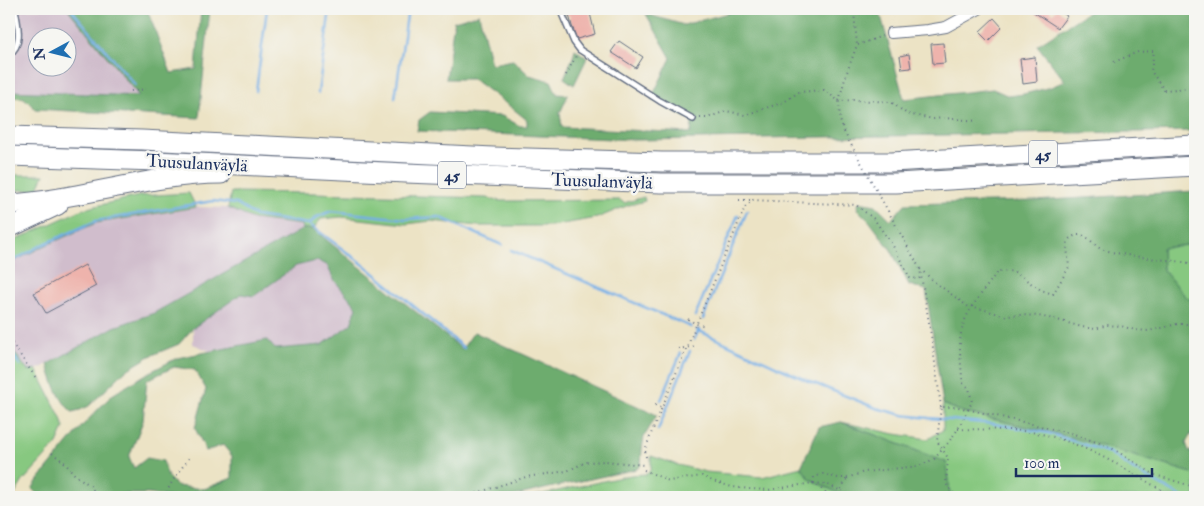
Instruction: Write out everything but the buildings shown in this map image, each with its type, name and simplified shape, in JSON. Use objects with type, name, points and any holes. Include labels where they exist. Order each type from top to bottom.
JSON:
[{"type":"highway","points":[[9,126],[142,140]]},
{"type":"highway","name":"Tuusulanväylä","points":[[9,136],[142,140],[492,157],[662,162],[891,162],[1195,145]]},
{"type":"highway","name":"Tuusulanväylä","points":[[9,156],[661,183],[896,183],[1195,166]]},
{"type":"highway","points":[[9,204],[22,204],[146,181],[216,174],[254,174],[315,168]]},
{"type":"highway","points":[[9,228],[60,204],[98,191]]},
{"type":"street","points":[[891,34],[946,26],[979,9]]},
{"type":"lane","points":[[9,54],[13,51],[19,33],[15,9]]},
{"type":"lane","points":[[560,9],[574,42],[580,50],[660,101],[693,119]]},
{"type":"path","points":[[851,9],[854,12],[857,45],[839,101],[840,120],[844,132],[920,269],[971,308],[1006,316],[1038,316],[1095,329],[1108,325],[1149,331],[1176,324],[1189,324],[1195,327]]},
{"type":"path","points":[[857,45],[891,34]]},
{"type":"path","points":[[566,75],[580,50]]},
{"type":"path","points":[[1114,62],[1138,52],[1154,51],[1151,71],[1164,90],[1195,89]]},
{"type":"path","points":[[131,91],[146,89]]},
{"type":"path","points":[[693,119],[707,118],[726,111],[745,115],[784,102],[799,92],[824,90],[839,101],[891,102],[907,114],[933,119],[978,121]]},
{"type":"path","points":[[740,200],[856,205],[874,219],[893,246],[910,278],[919,279],[921,276]]},
{"type":"path","points":[[646,457],[645,450],[686,348],[745,207],[753,200]]},
{"type":"path","points":[[813,483],[814,478],[823,474],[847,478],[864,472],[919,466],[934,459],[943,450],[958,429],[972,402],[969,388],[963,383],[962,377],[962,329],[971,308],[997,272],[1013,271],[1042,290],[1053,294],[1069,266],[1068,240],[1073,236],[1081,235],[1089,238],[1101,249],[1195,265]]},
{"type":"path","points":[[920,269],[941,407],[937,441],[948,458],[946,484],[957,497]]},
{"type":"path","points":[[688,319],[696,324],[706,326]]},
{"type":"path","points":[[9,339],[36,378]]},
{"type":"path","points":[[678,349],[696,346]]},
{"type":"path","points":[[655,405],[662,408]]},
{"type":"path","points":[[941,407],[958,407],[1074,434],[1110,447],[1155,475],[1195,487]]},
{"type":"path","points":[[958,429],[1011,430],[1046,435],[1101,456],[1174,497]]},
{"type":"path","points":[[52,454],[64,462],[74,475],[91,486],[97,497]]},
{"type":"path","points":[[164,497],[172,480],[190,458]]},
{"type":"path","points":[[447,497],[472,495],[526,477],[567,471],[586,462],[605,461],[645,464]]},
{"type":"path","points":[[644,470],[670,480],[702,476],[732,487],[750,489],[768,490],[813,483],[826,484],[848,494]]},
{"type":"path","points":[[841,490],[847,478]]},
{"type":"path","points":[[813,483],[832,497]]},
{"type":"shaded area","points":[[9,9],[68,9],[140,96],[9,91]]},
{"type":"shaded area","points":[[196,207],[228,208],[253,219],[302,225],[303,229],[154,313],[114,327],[41,368],[28,372],[9,345],[9,264],[96,223]]},
{"type":"shaded area","points":[[317,261],[327,265],[334,280],[357,307],[351,324],[322,345],[275,349],[266,340],[210,351],[193,344],[193,328],[241,294],[254,296],[296,266]]},
{"type":"green space","points":[[68,9],[147,9],[171,73],[196,69],[201,9],[210,9],[199,118],[35,109],[24,98],[9,97],[9,91],[139,96]]},
{"type":"green space","points":[[742,9],[879,9],[904,99],[993,89],[1009,96],[1051,87],[1065,81],[1037,45],[1093,9],[1195,9],[1195,131],[637,140],[417,131],[419,120],[430,112],[502,116],[520,126],[527,126],[527,120],[473,79],[446,79],[454,21],[479,14],[491,64],[513,60],[529,75],[551,81],[557,94],[568,95],[560,113],[562,127],[691,133],[692,121],[651,99],[671,58],[646,14],[684,25]]},
{"type":"green space","points":[[575,49],[587,58],[574,85],[564,78]]},
{"type":"green space","points":[[9,175],[44,175],[37,190],[9,190]]},
{"type":"green space","points":[[1195,191],[1195,244],[1162,248],[1163,270],[1185,296],[1195,302],[1195,434],[1191,434],[1186,443],[1189,451],[1195,453],[1195,474],[1071,437],[962,412],[943,404],[926,290],[909,285],[891,250],[870,222],[857,209],[859,202],[876,205],[891,220],[905,204],[1035,201]]},
{"type":"green space","points":[[231,192],[487,198],[501,201],[620,200],[624,203],[644,197],[645,201],[629,205],[597,218],[551,226],[478,226],[431,221],[406,224],[341,217],[321,219],[313,229],[303,229],[302,225],[253,219],[228,208]]},
{"type":"green space","points":[[189,193],[196,207],[96,223],[9,264],[9,243],[83,209],[139,196]]},
{"type":"green space","points":[[303,229],[313,229],[462,349],[474,332],[657,415],[644,437],[641,465],[637,469],[510,497],[171,497],[148,494],[37,494],[32,489],[38,480],[83,425],[112,395],[148,373],[177,358],[267,340],[275,349],[322,345],[351,324],[357,307],[334,280],[327,265],[317,261],[296,266],[254,296],[241,294],[193,328],[179,344],[150,356],[125,371],[89,406],[72,412],[63,402],[57,390],[48,364],[114,327],[154,313]],"holes":[[[174,367],[195,370],[206,389],[195,428],[206,451],[223,445],[232,456],[232,478],[204,489],[177,486],[168,477],[163,461],[147,458],[134,468],[129,457],[143,421],[147,380]]]},
{"type":"green space","points":[[1195,244],[1195,302],[1185,296],[1163,270],[1162,248]]},
{"type":"green space","points":[[9,345],[28,371],[36,369],[61,418],[64,428],[57,444],[23,481],[13,497],[9,497]]},
{"type":"green space","points":[[943,404],[962,412],[1071,437],[1195,474],[1195,497],[950,497],[946,462],[841,422],[928,439],[943,430]]},
{"type":"green space","points":[[841,422],[946,462],[950,497],[846,497],[810,479],[801,467],[819,427]]},
{"type":"green space","points":[[651,456],[706,472],[762,477],[801,467],[810,479],[846,497],[530,497],[631,475],[647,474],[651,469]]},
{"type":"waterway","points":[[71,9],[135,85]]},
{"type":"waterway","points":[[256,91],[267,9]]},
{"type":"waterway","points":[[318,93],[330,9]]},
{"type":"waterway","points":[[395,98],[408,9]]},
{"type":"waterway","points":[[9,263],[42,245],[96,221],[213,201],[236,204],[256,216],[309,224],[317,217],[331,211],[406,219],[439,217],[502,245]]},
{"type":"waterway","points":[[703,319],[747,211]]},
{"type":"waterway","points":[[695,316],[738,215]]},
{"type":"waterway","points":[[309,224],[368,268],[464,348]]},
{"type":"waterway","points":[[511,250],[691,327]]},
{"type":"waterway","points":[[697,330],[806,380],[876,408],[903,415],[995,424],[1048,433],[1110,453],[1134,470],[1182,497]]},
{"type":"waterway","points":[[694,340],[699,330]]},
{"type":"waterway","points":[[9,349],[20,365]]},
{"type":"waterway","points":[[658,430],[690,351]]},
{"type":"waterway","points":[[661,400],[681,353]]}]
